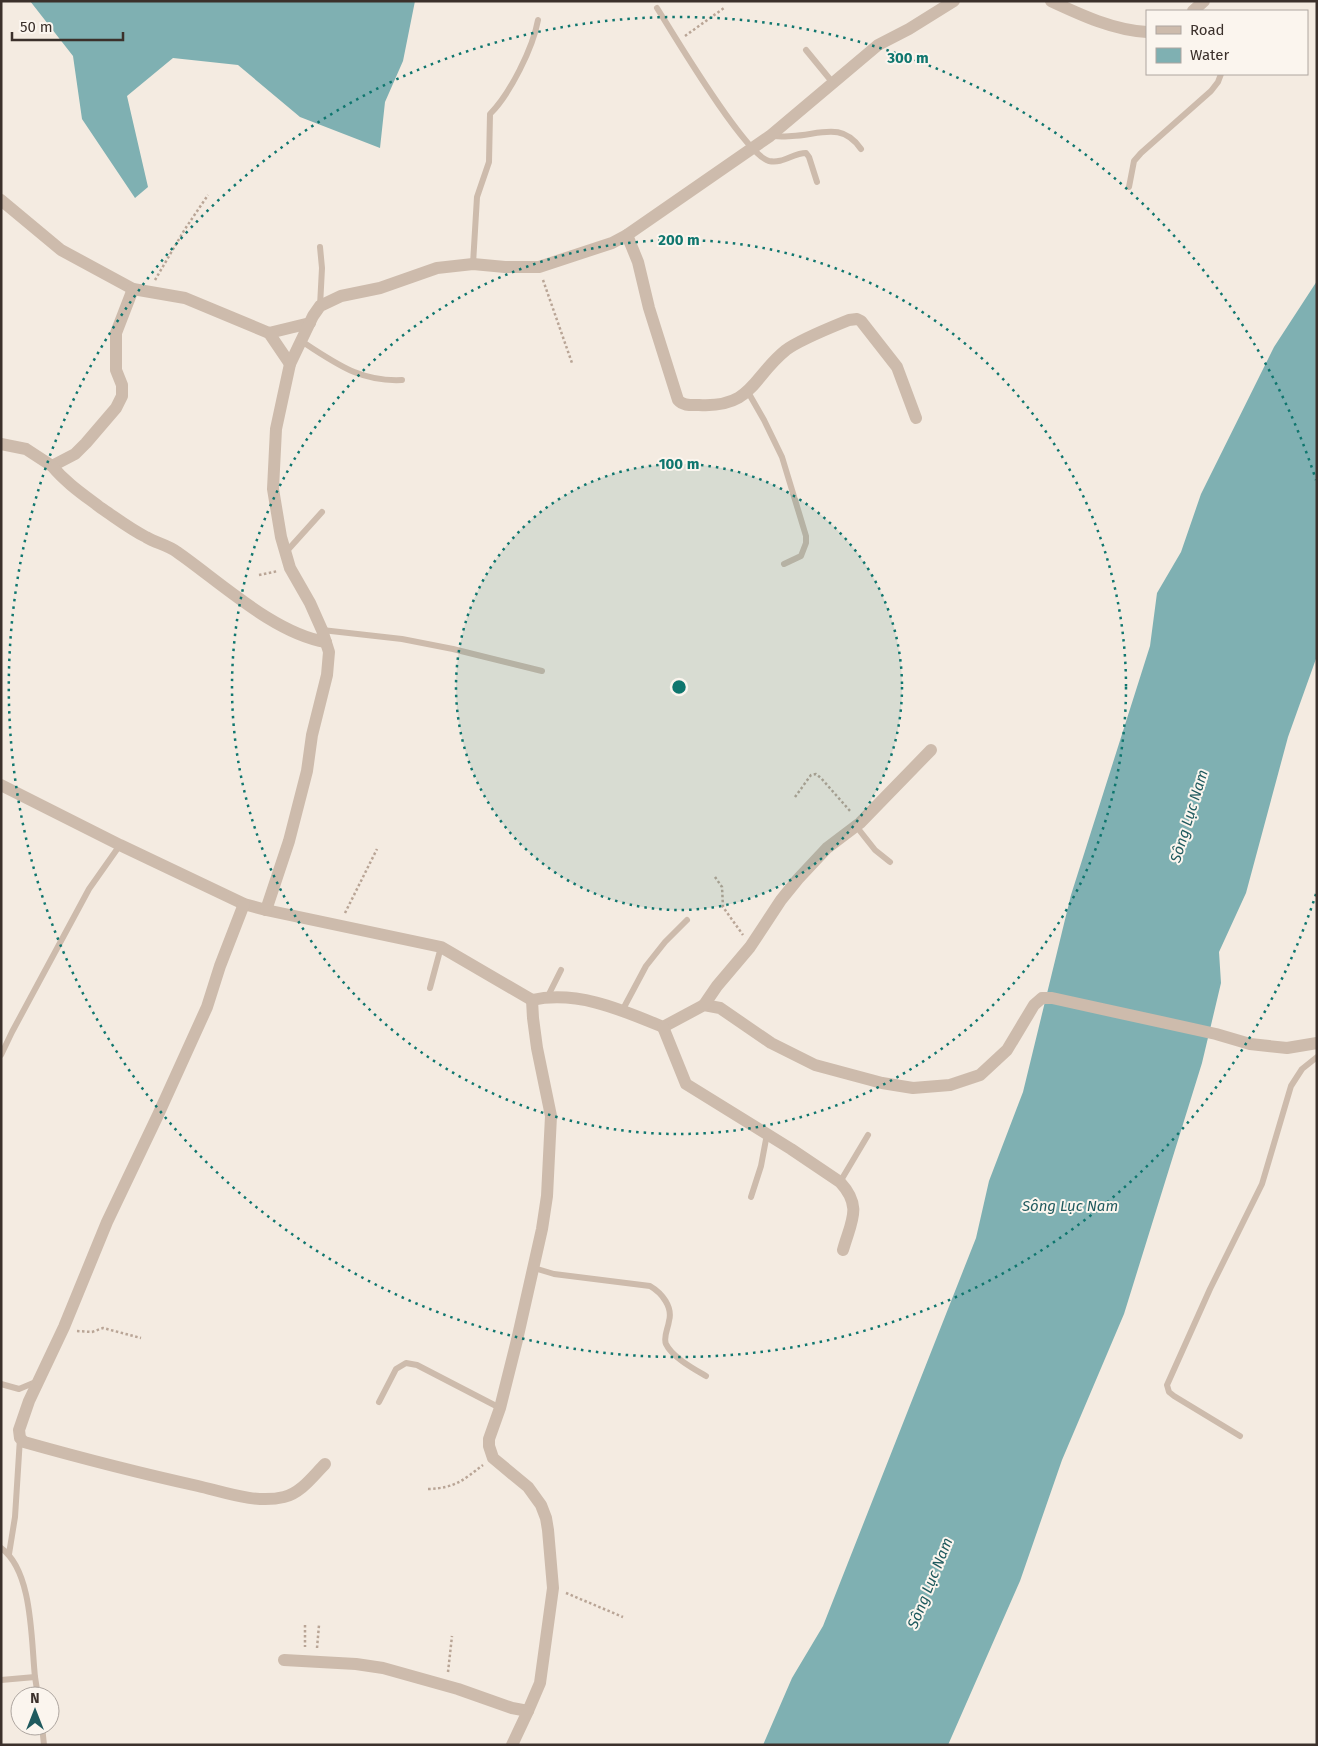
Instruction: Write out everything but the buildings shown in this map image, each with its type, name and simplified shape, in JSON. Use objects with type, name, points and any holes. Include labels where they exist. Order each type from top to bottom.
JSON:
[{"type":"street","points":[[266,910],[289,842],[307,771],[312,735],[327,675],[329,652],[310,603],[290,568],[280,537],[273,489],[276,429],[290,364],[320,306],[341,296],[380,288],[437,268],[473,264],[505,268],[539,267],[627,235],[770,136],[878,45],[909,30],[954,1]]},
{"type":"street","points":[[1051,1],[1082,15],[1117,27],[1136,32],[1146,32]]},
{"type":"street","points":[[1194,10],[1204,1]]},
{"type":"street","points":[[1,200],[61,250],[133,289],[185,298],[269,333],[290,364]]},
{"type":"street","points":[[627,235],[638,262],[649,308],[678,400],[685,405],[710,406],[728,403],[748,392],[787,349],[850,320],[857,319],[861,321],[897,367],[916,418]]},
{"type":"street","points":[[52,466],[75,454],[86,443],[116,408],[122,396],[122,385],[116,370],[116,332],[133,289]]},
{"type":"street","points":[[269,333],[310,323]]},
{"type":"street","points":[[1,444],[26,449],[52,466],[72,486],[132,530],[176,550],[205,574],[276,623],[310,640],[326,642]]},
{"type":"street","points":[[663,1027],[704,1004],[750,947],[781,900],[798,879],[828,848],[858,825],[931,750]]},
{"type":"street","points":[[1,785],[120,845],[244,904],[441,947],[532,1000],[548,996],[572,997],[663,1027],[686,1084],[840,1182],[851,1196],[855,1206],[843,1250]]},
{"type":"street","points":[[244,904],[220,966],[207,1007],[107,1222],[64,1327],[29,1401],[21,1425],[20,1438],[24,1442],[122,1469],[249,1497],[284,1497],[300,1489],[324,1464]]},
{"type":"street","points":[[704,1004],[720,1008],[771,1043],[815,1065],[882,1084],[913,1088],[950,1085],[980,1075],[1007,1050],[1034,1004],[1042,998],[1052,998],[1216,1034],[1250,1044],[1287,1048],[1317,1043]]},
{"type":"street","points":[[512,1745],[540,1683],[553,1588],[546,1518],[528,1487],[493,1458],[490,1452],[489,1439],[500,1408],[534,1268],[548,1196],[552,1130],[550,1106],[537,1048],[532,1000]]},
{"type":"street","points":[[284,1660],[356,1664],[383,1668],[446,1685],[512,1708],[528,1711]]},
{"type":"lane","points":[[657,8],[718,105],[752,149],[769,161],[780,161],[806,153],[817,182]]},
{"type":"lane","points":[[473,264],[477,197],[489,162],[490,114],[498,107],[515,78],[538,20]]},
{"type":"lane","points":[[806,50],[832,83]]},
{"type":"lane","points":[[1128,187],[1134,161],[1210,91],[1218,82],[1221,75]]},
{"type":"lane","points":[[770,136],[792,136],[834,131],[855,141],[861,149]]},
{"type":"lane","points":[[320,247],[322,268],[320,306]]},
{"type":"lane","points":[[301,342],[346,369],[366,378],[385,381],[402,380]]},
{"type":"lane","points":[[748,392],[782,457],[806,536],[806,543],[801,556],[784,564]]},
{"type":"lane","points":[[285,553],[322,512]]},
{"type":"lane","points":[[322,630],[402,639],[453,649],[542,671]]},
{"type":"lane","points":[[858,825],[875,850],[890,862]]},
{"type":"lane","points":[[1,1056],[16,1023],[89,889],[120,845]]},
{"type":"lane","points":[[622,1012],[646,966],[665,942],[687,920]]},
{"type":"lane","points":[[430,988],[441,947]]},
{"type":"lane","points":[[548,996],[561,970]]},
{"type":"lane","points":[[1240,1436],[1174,1396],[1169,1392],[1168,1385],[1210,1289],[1262,1184],[1291,1086],[1302,1069],[1317,1057]]},
{"type":"lane","points":[[752,1197],[761,1166],[767,1134]]},
{"type":"lane","points":[[840,1182],[868,1135]]},
{"type":"lane","points":[[534,1268],[554,1274],[650,1286],[657,1290],[670,1311],[665,1337],[667,1346],[679,1359],[706,1376]]},
{"type":"lane","points":[[379,1402],[396,1369],[406,1362],[418,1364],[500,1408]]},
{"type":"lane","points":[[1,1384],[19,1388],[39,1380]]},
{"type":"lane","points":[[9,1554],[15,1517],[20,1438]]},
{"type":"lane","points":[[1,1548],[9,1554],[20,1571],[27,1596],[36,1686]]},
{"type":"lane","points":[[1,1680],[35,1676]]},
{"type":"path","points":[[677,41],[724,8]]},
{"type":"path","points":[[148,292],[185,229],[208,195]]},
{"type":"path","points":[[539,267],[572,363]]},
{"type":"path","points":[[259,575],[290,568]]},
{"type":"path","points":[[795,797],[811,775],[819,776],[858,825]]},
{"type":"path","points":[[339,925],[377,849]]},
{"type":"path","points":[[715,877],[722,887],[723,907],[750,947]]},
{"type":"path","points":[[64,1327],[87,1333],[103,1328],[141,1338]]},
{"type":"path","points":[[428,1489],[448,1486],[463,1481],[493,1458]]},
{"type":"path","points":[[553,1588],[623,1617]]},
{"type":"path","points":[[305,1625],[310,1662]]},
{"type":"path","points":[[310,1662],[319,1625]]},
{"type":"path","points":[[446,1685],[452,1636]]},
{"type":"water","points":[[30,1],[415,1],[403,61],[385,102],[380,148],[300,117],[238,65],[173,58],[127,96],[148,187],[135,198],[82,119],[73,56]]},
{"type":"water","name":"Sông Lục Nam","points":[[1317,281],[1317,656],[1288,737],[1246,893],[1219,952],[1221,983],[1202,1063],[1124,1314],[1062,1460],[1020,1581],[948,1745],[763,1745],[792,1678],[823,1626],[976,1238],[989,1181],[1023,1092],[1071,895],[1150,646],[1157,593],[1181,552],[1201,494],[1274,347]]}]
